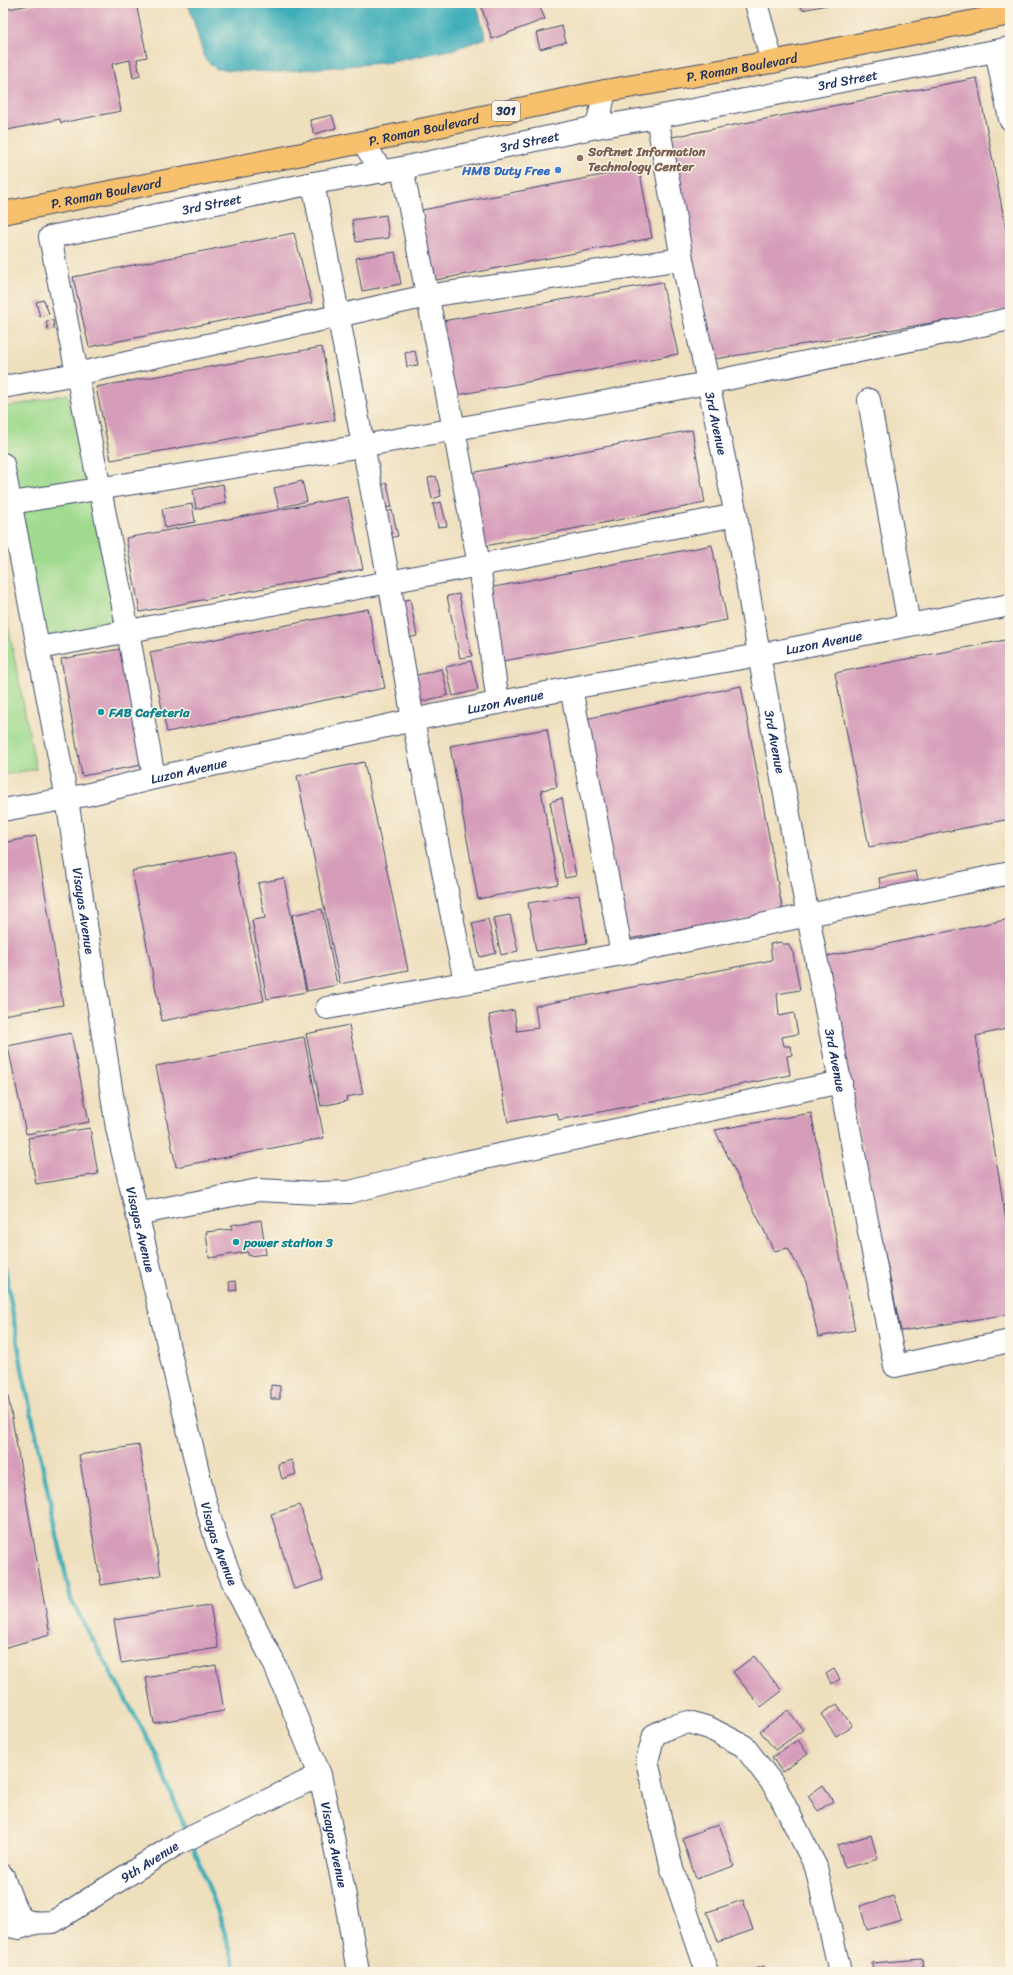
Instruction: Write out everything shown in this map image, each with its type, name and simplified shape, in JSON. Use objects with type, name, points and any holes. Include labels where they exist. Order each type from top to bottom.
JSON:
[{"type":"main road","name":"P. Roman Boulevard","points":[[3,213],[363,142],[605,91],[772,62],[1010,14]]},
{"type":"street","points":[[756,3],[772,62]]},
{"type":"street","points":[[1003,50],[1010,119]]},
{"type":"street","name":"3rd Street","points":[[77,374],[50,237],[313,183],[392,170],[596,127],[657,118],[1003,50]]},
{"type":"street","points":[[596,127],[605,91]]},
{"type":"street","name":"3rd Avenue","points":[[657,118],[682,259],[736,515],[759,655],[895,1366],[1010,1341]]},
{"type":"street","points":[[363,142],[392,170],[427,296],[454,429],[479,565],[498,703]]},
{"type":"street","points":[[313,183],[389,581],[413,720],[465,982]]},
{"type":"street","points":[[3,386],[77,374],[427,296],[682,259]]},
{"type":"street","points":[[11,503],[362,446],[708,383],[1010,319]]},
{"type":"street","points":[[77,374],[128,631],[154,778]]},
{"type":"street","points":[[868,400],[909,625]]},
{"type":"street","name":"Visayas Avenue","points":[[3,464],[67,799],[117,1128],[137,1214],[204,1497],[217,1543],[234,1587],[274,1663],[320,1775],[343,1884],[358,1972]]},
{"type":"street","points":[[39,648],[736,515]]},
{"type":"street","name":"Luzon Avenue","points":[[3,810],[67,799],[413,720],[571,688],[759,655],[1010,605]]},
{"type":"street","points":[[571,688],[622,954]]},
{"type":"street","points":[[327,1008],[622,954],[1010,874]]},
{"type":"street","points":[[137,1214],[258,1190],[318,1193],[350,1192],[460,1163],[841,1082]]},
{"type":"street","points":[[707,1972],[672,1869],[647,1761],[654,1735],[670,1727],[689,1722],[709,1728],[744,1746],[776,1788],[816,1867],[840,1972]]},
{"type":"street","name":"9th Avenue","points":[[3,1925],[19,1928],[36,1923],[53,1922],[175,1845],[320,1775]]},
{"type":"street","points":[[3,1876],[17,1911],[24,1920],[36,1923]]},
{"type":"green space","points":[[68,394],[117,624],[43,639],[3,441],[3,408]]},
{"type":"green space","points":[[3,599],[36,769],[3,775]]},
{"type":"water","points":[[188,3],[476,3],[486,38],[455,49],[392,62],[279,72],[216,69],[205,59]]},
{"type":"building","points":[[40,3],[136,3],[147,57],[137,59],[140,76],[133,78],[130,60],[112,64],[121,111],[61,123],[60,119],[3,131],[3,10]]},
{"type":"building","points":[[480,3],[538,3],[545,19],[492,39]]},
{"type":"building","points":[[801,3],[827,3],[827,5],[802,10]]},
{"type":"building","points":[[562,26],[566,42],[540,49],[536,33]]},
{"type":"building","points":[[977,78],[1010,250],[1010,310],[709,360],[667,138]]},
{"type":"building","points":[[332,115],[336,128],[314,134],[310,120]]},
{"type":"building","points":[[639,168],[652,238],[431,281],[417,211]]},
{"type":"building","points":[[386,215],[389,238],[356,242],[352,220]]},
{"type":"building","points":[[294,233],[312,303],[89,347],[73,277]]},
{"type":"building","points":[[395,252],[401,284],[362,291],[356,258]]},
{"type":"building","points":[[662,282],[678,354],[452,396],[437,322]]},
{"type":"building","points":[[44,300],[49,314],[40,317],[36,302]]},
{"type":"building","points":[[53,320],[54,329],[48,330],[46,321]]},
{"type":"building","points":[[322,347],[335,420],[111,460],[96,387]]},
{"type":"building","points":[[415,351],[418,365],[407,367],[405,353]]},
{"type":"building","points":[[692,430],[705,503],[480,547],[466,474]]},
{"type":"building","points":[[436,476],[441,496],[432,499],[428,478]]},
{"type":"building","points":[[302,481],[307,501],[279,508],[274,488]]},
{"type":"building","points":[[387,483],[392,507],[383,508],[380,486]]},
{"type":"building","points":[[223,484],[226,503],[196,509],[193,490]]},
{"type":"building","points":[[348,497],[363,569],[140,612],[126,538]]},
{"type":"building","points":[[441,502],[447,526],[438,527],[433,504]]},
{"type":"building","points":[[192,504],[195,522],[165,528],[162,509]]},
{"type":"building","points":[[392,510],[398,536],[390,538],[385,513]]},
{"type":"building","points":[[712,545],[727,620],[503,661],[489,588]]},
{"type":"building","points":[[459,594],[472,656],[460,658],[447,596]]},
{"type":"building","points":[[410,599],[417,636],[406,638],[399,602]]},
{"type":"building","points":[[368,609],[385,688],[167,732],[150,652]]},
{"type":"building","points":[[1010,639],[1010,819],[869,847],[835,673]]},
{"type":"building","name":"FAB Cafeteria","points":[[121,649],[142,765],[82,776],[61,659]]},
{"type":"building","points":[[471,661],[478,690],[453,696],[446,667]]},
{"type":"building","points":[[442,669],[448,695],[415,703],[409,677]]},
{"type":"building","points":[[741,686],[783,912],[628,939],[585,719]]},
{"type":"building","points":[[547,729],[557,787],[541,790],[558,884],[478,899],[450,746]]},
{"type":"building","points":[[364,762],[408,970],[340,984],[297,776]]},
{"type":"building","points":[[562,798],[576,876],[565,878],[550,802]]},
{"type":"building","points":[[36,836],[63,1005],[3,1015],[3,843]]},
{"type":"building","points":[[233,851],[264,1001],[162,1021],[132,871]]},
{"type":"building","points":[[916,871],[920,889],[882,897],[879,878]]},
{"type":"building","points":[[284,878],[306,992],[267,999],[252,920],[265,918],[258,883]]},
{"type":"building","points":[[579,895],[587,943],[536,951],[528,903]]},
{"type":"building","points":[[322,909],[337,985],[307,991],[292,915]]},
{"type":"building","points":[[510,915],[518,951],[501,955],[493,918]]},
{"type":"building","points":[[488,919],[496,953],[480,957],[472,923]]},
{"type":"building","points":[[1010,919],[1010,1028],[976,1036],[1010,1245],[1010,1314],[901,1331],[823,957]]},
{"type":"building","points":[[782,942],[783,944],[788,944],[793,953],[800,990],[777,994],[779,1016],[794,1013],[798,1034],[782,1037],[784,1046],[790,1046],[792,1055],[787,1056],[790,1075],[559,1120],[557,1113],[508,1122],[489,1015],[514,1010],[517,1031],[538,1028],[535,1006],[772,960],[770,944]]},
{"type":"building","points":[[349,1025],[363,1094],[346,1097],[347,1101],[321,1106],[306,1034]]},
{"type":"building","points":[[71,1033],[89,1122],[26,1134],[8,1046]]},
{"type":"building","points":[[304,1037],[324,1138],[176,1167],[156,1066]]},
{"type":"building","points":[[811,1113],[855,1330],[818,1337],[806,1281],[788,1248],[774,1251],[715,1130]]},
{"type":"building","points":[[90,1128],[98,1174],[36,1184],[28,1138]]},
{"type":"building","name":"power station 3","points":[[261,1220],[266,1254],[249,1256],[247,1252],[209,1258],[206,1232],[232,1229],[231,1225]]},
{"type":"building","points":[[236,1281],[237,1290],[230,1291],[229,1282]]},
{"type":"building","points":[[3,1367],[50,1635],[3,1648]]},
{"type":"building","points":[[271,1385],[280,1386],[280,1399],[271,1399]]},
{"type":"building","points":[[139,1445],[161,1575],[101,1585],[79,1455]]},
{"type":"building","points":[[292,1460],[296,1474],[282,1479],[278,1464]]},
{"type":"building","points":[[300,1505],[323,1580],[294,1589],[271,1514]]},
{"type":"building","points":[[210,1605],[218,1648],[121,1663],[114,1620]]},
{"type":"building","points":[[754,1656],[782,1691],[761,1707],[733,1672]]},
{"type":"building","points":[[216,1665],[224,1711],[154,1723],[146,1678]]},
{"type":"building","points":[[834,1669],[840,1679],[832,1684],[826,1674]]},
{"type":"building","points":[[837,1704],[852,1726],[836,1736],[821,1714]]},
{"type":"building","points":[[788,1710],[803,1730],[775,1750],[760,1731]]},
{"type":"building","points":[[798,1740],[808,1754],[782,1772],[772,1757]]},
{"type":"building","points":[[823,1785],[833,1801],[818,1811],[808,1796]]},
{"type":"building","points":[[719,1824],[734,1866],[696,1879],[682,1838]]},
{"type":"building","points":[[871,1835],[878,1859],[845,1868],[837,1845]]},
{"type":"building","points":[[893,1896],[901,1920],[867,1930],[860,1906]]},
{"type":"building","points":[[743,1900],[753,1930],[718,1942],[707,1912]]},
{"type":"building","points":[[922,1959],[923,1972],[873,1972],[872,1963]]},
{"type":"building","points":[[764,1966],[766,1972],[746,1972]]},
{"type":"waterway","points":[[3,1256],[23,1374],[71,1600],[156,1754],[187,1833]]},
{"type":"waterway","points":[[192,1844],[216,1906],[237,1972]]},
{"type":"place","name":"Softnet Information Technology Center","points":[[580,158]]},
{"type":"place","name":"HMB Duty Free","points":[[558,170]]},
{"type":"place","name":"FAB Cafeteria","points":[[101,712]]},
{"type":"place","name":"power station 3","points":[[236,1242]]}]
